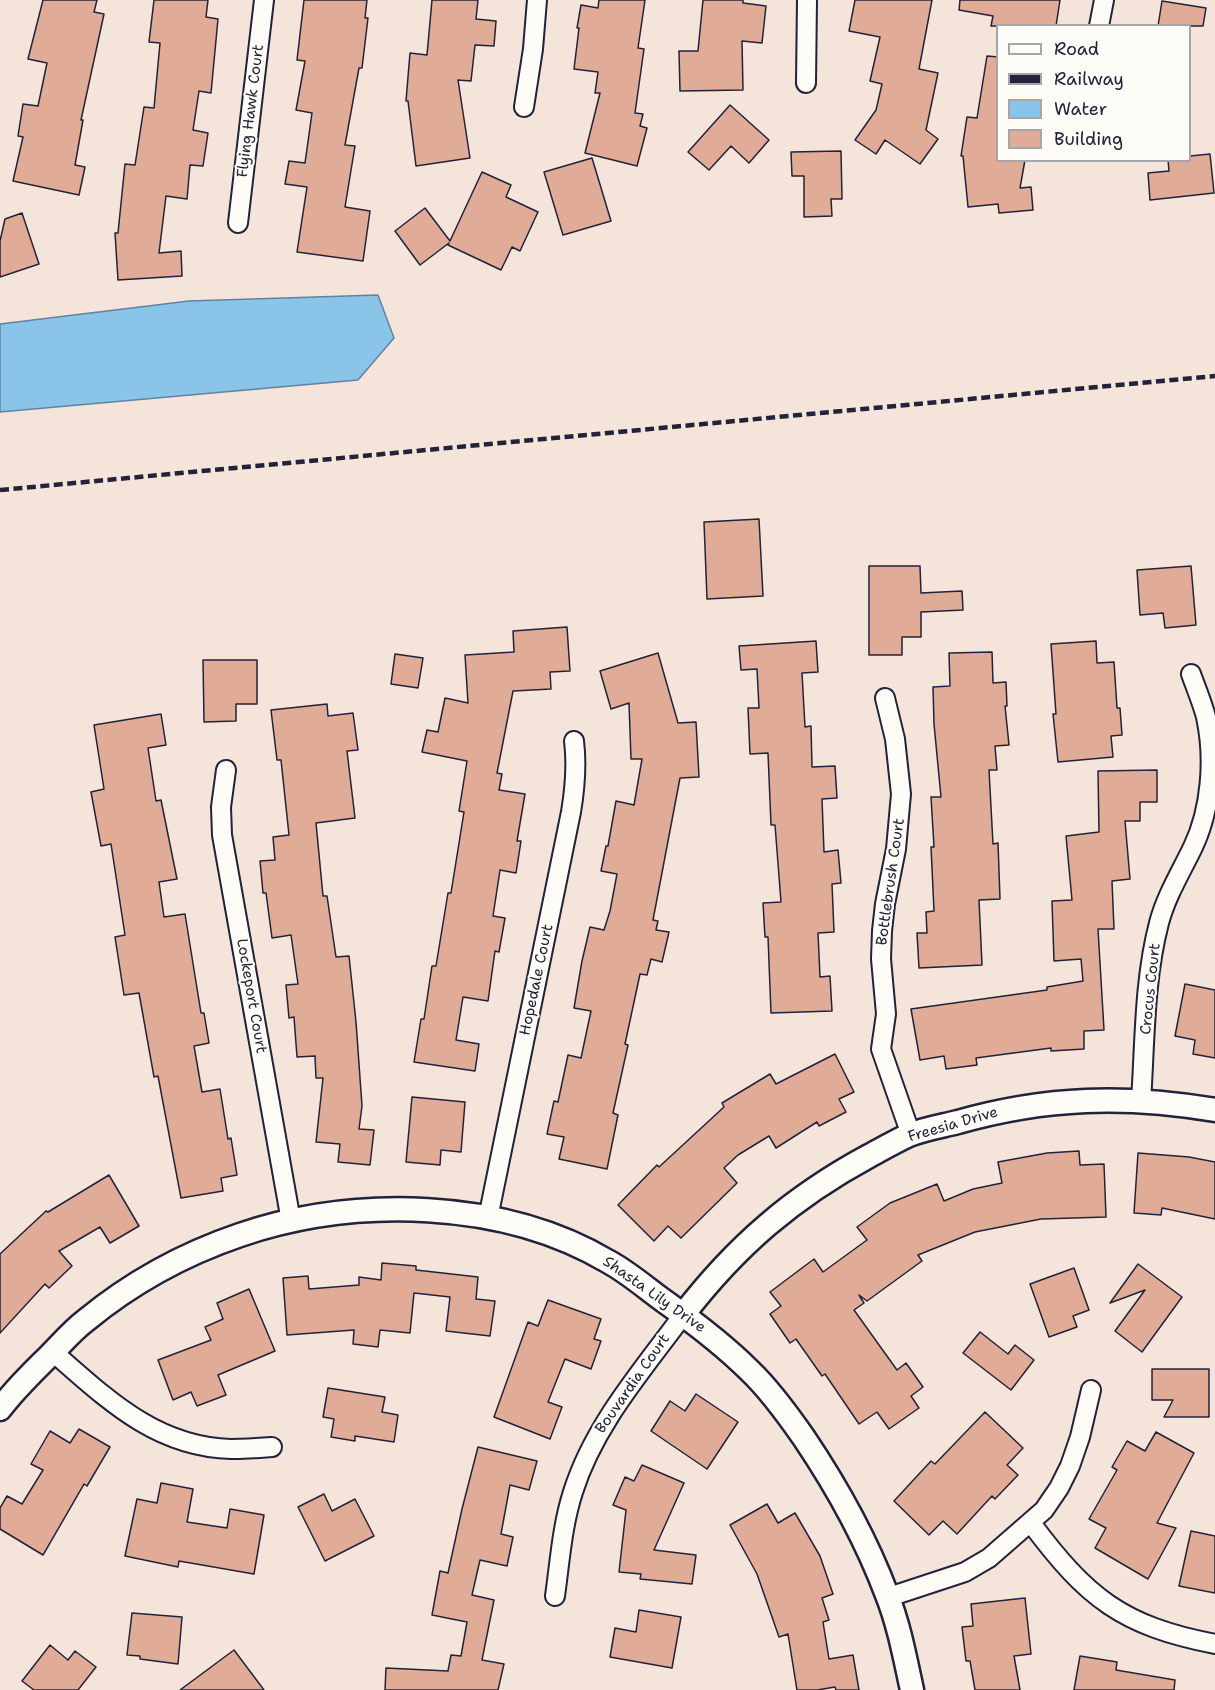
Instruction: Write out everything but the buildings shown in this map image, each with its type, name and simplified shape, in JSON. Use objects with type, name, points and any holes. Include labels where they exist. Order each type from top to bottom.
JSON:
[{"type":"street","name":"Flying Hawk Court","points":[[238,223],[264,0]]},
{"type":"street","points":[[524,107],[533,49],[537,0]]},
{"type":"street","points":[[806,83],[807,0]]},
{"type":"street","points":[[1100,24],[1104,0]]},
{"type":"street","name":"Crocus Court","points":[[1141,1101],[1153,947],[1170,894],[1203,821],[1208,795],[1210,744],[1206,718],[1191,674]]},
{"type":"street","name":"Bottlebrush Court","points":[[885,698],[896,739],[901,794],[896,849],[882,931],[881,958],[886,1014],[881,1050],[910,1135]]},
{"type":"street","name":"Hopedale Court","points":[[488,1218],[571,812],[575,775],[574,741]]},
{"type":"street","name":"Lockeport Court","points":[[226,770],[221,807],[222,835],[291,1221]]},
{"type":"street","name":"Freesia Drive","points":[[683,1315],[708,1283],[752,1237],[793,1203],[838,1173],[910,1135],[1019,1107],[1073,1100],[1141,1101],[1215,1110]]},
{"type":"street","name":"Shasta Lily Drive","points":[[0,1409],[14,1390],[83,1322],[116,1298],[167,1266],[213,1245],[264,1227],[355,1211],[431,1210],[488,1218],[555,1237],[610,1262],[712,1336],[753,1373],[790,1419],[845,1503],[868,1549],[889,1598],[912,1690]]},
{"type":"street","name":"Bouvardia Court","points":[[555,1596],[566,1517],[593,1442],[616,1405],[683,1315]]},
{"type":"street","points":[[53,1352],[111,1403],[155,1430],[204,1446],[230,1449],[272,1447]]},
{"type":"street","points":[[889,1598],[965,1572],[989,1558],[1044,1510],[1070,1466],[1080,1437],[1091,1390]]},
{"type":"street","points":[[1031,1523],[1072,1575],[1114,1609],[1164,1632],[1215,1644]]},
{"type":"water","points":[[378,295],[394,338],[358,380],[0,412],[0,324],[189,301]]},
{"type":"railway","points":[[0,490],[1215,376]]}]
